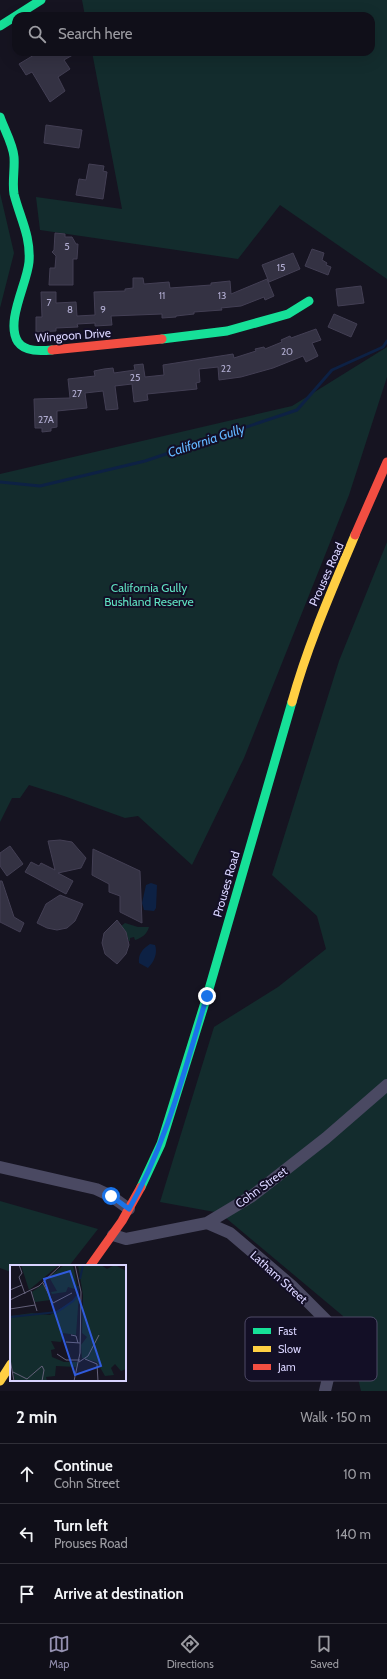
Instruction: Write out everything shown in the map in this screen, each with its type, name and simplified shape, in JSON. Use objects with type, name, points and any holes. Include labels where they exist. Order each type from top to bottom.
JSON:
[{"type":"street","points":[[22,12],[41,0]]},
{"type":"street","points":[[0,26],[12,18]]},
{"type":"street","name":"Wingoon Drive","points":[[0,117],[14,156],[14,193],[27,232],[29,244],[28,263],[16,311],[14,328],[18,342],[26,349],[44,351],[140,342],[227,331],[288,314],[310,301]]},
{"type":"street","name":"Prouses Road","points":[[91,1265],[129,1209],[150,1169],[170,1117],[303,662],[324,607],[387,462]]},
{"type":"street","name":"Cohn Street","points":[[112,1235],[126,1239],[207,1223],[252,1196],[326,1138],[387,1085]]},
{"type":"street","points":[[0,1167],[96,1189],[111,1196],[129,1209]]},
{"type":"street","name":"Latham Street","points":[[207,1223],[230,1233],[292,1286],[323,1317]]},
{"type":"street","points":[[0,1380],[10,1365]]},
{"type":"street","name":"Latham Street","points":[[325,1391],[327,1381]]},
{"type":"green space","points":[[82,0],[387,0],[387,279],[280,205],[238,259],[40,230],[36,197],[122,209],[93,56],[375,56],[375,12],[84,12]]},
{"type":"green space","points":[[0,193],[14,253],[0,308]]},
{"type":"green space","name":"California Gully Bushland Reserve","points":[[387,347],[387,377],[349,495],[244,758],[192,865],[138,816],[125,818],[29,785],[20,798],[12,798],[0,822],[0,474],[292,406]]},
{"type":"green space","points":[[387,542],[387,1391],[361,1391],[359,1381],[377,1381],[377,1317],[343,1317],[220,1213],[160,1202],[214,1027],[278,987],[326,949],[317,916],[272,875],[339,661]]},
{"type":"green space","points":[[125,923],[138,927],[149,927],[146,934],[142,937],[135,940],[134,937],[130,938],[129,941],[126,932],[121,926]]},
{"type":"green space","points":[[0,1201],[98,1229],[70,1265],[10,1265],[10,1272],[0,1268]]},
{"type":"water","points":[[151,883],[157,885],[156,908],[154,911],[144,910],[142,903],[146,885]]},
{"type":"water","points":[[150,944],[155,945],[156,954],[154,960],[148,968],[139,963],[139,957],[141,952]]},
{"type":"building","points":[[32,56],[71,56],[64,60],[70,69],[58,77],[65,91],[50,102],[32,72],[26,75],[19,64]]},
{"type":"building","points":[[46,125],[82,130],[79,148],[44,143]]},
{"type":"building","points":[[89,164],[104,166],[103,171],[107,172],[103,199],[76,195],[79,179],[86,180]]},
{"type":"building","points":[[55,233],[65,234],[65,237],[72,237],[76,244],[78,244],[77,259],[73,259],[73,285],[49,285],[50,268],[55,268],[56,256],[52,252],[54,250]]},
{"type":"building","points":[[312,249],[324,253],[322,260],[327,263],[326,265],[331,267],[328,275],[305,266]]},
{"type":"building","points":[[293,253],[300,269],[269,282],[262,265]]},
{"type":"building","points":[[133,278],[143,278],[144,284],[169,282],[170,288],[211,285],[211,283],[230,281],[231,294],[267,279],[274,296],[265,300],[264,297],[241,306],[221,308],[222,310],[194,312],[194,314],[176,317],[162,318],[162,314],[111,316],[112,325],[95,326],[95,323],[77,324],[78,327],[56,328],[56,331],[36,332],[36,317],[42,317],[41,292],[56,292],[56,303],[76,302],[77,316],[95,315],[94,292],[125,291],[125,289],[133,288]]},
{"type":"building","points":[[361,286],[364,303],[338,306],[336,289]]},
{"type":"building","points":[[334,314],[357,324],[351,337],[328,327]]},
{"type":"building","points":[[316,329],[321,340],[312,343],[318,356],[306,362],[303,356],[273,368],[241,377],[219,380],[218,367],[199,369],[200,382],[196,383],[197,389],[147,394],[148,400],[134,402],[132,384],[115,386],[118,409],[106,410],[103,391],[85,393],[87,408],[57,411],[57,427],[51,428],[51,431],[42,432],[42,428],[35,428],[34,399],[70,398],[68,379],[95,376],[94,371],[104,369],[113,368],[114,373],[135,370],[134,365],[143,364],[145,377],[164,375],[163,365],[233,354],[234,358],[256,351],[255,349],[264,347],[265,349],[282,342],[281,340],[290,336],[291,338]]},
{"type":"building","points":[[60,840],[72,842],[86,858],[81,868],[58,873],[73,881],[66,894],[25,872],[31,862],[39,866],[41,863],[55,870],[48,841]]},
{"type":"building","points":[[10,846],[23,864],[7,876],[0,866],[0,853]]},
{"type":"building","points":[[93,849],[140,871],[142,923],[120,912],[120,896],[109,892],[109,884],[92,875]]},
{"type":"building","points":[[0,881],[2,881],[14,917],[24,923],[20,932],[0,922]]},
{"type":"building","points":[[60,895],[83,904],[75,921],[67,928],[57,930],[47,928],[37,923],[46,904]]},
{"type":"building","points":[[117,920],[126,932],[129,945],[126,954],[117,964],[105,954],[102,943],[104,933]]},
{"type":"waterway","name":"California Gully","points":[[0,482],[40,486],[145,461],[297,410],[332,370],[383,347],[387,341]]},
{"type":"traffic: fast","points":[[22,12],[41,0]]},
{"type":"traffic: fast","points":[[0,26],[12,18]]},
{"type":"traffic: fast","points":[[0,117],[13,152],[14,194],[27,235],[29,253],[27,271],[15,314],[15,334],[18,342],[25,348],[38,351],[52,350]]},
{"type":"traffic: fast","points":[[162,339],[227,331],[288,314],[309,301]]},
{"type":"traffic: fast","points":[[141,1187],[161,1144],[207,996],[292,702]]},
{"type":"traffic: slow","points":[[292,702],[313,638],[355,535]]},
{"type":"traffic: slow","points":[[0,1381],[10,1366]]},
{"type":"traffic: jam","points":[[52,350],[162,339]]},
{"type":"traffic: jam","points":[[355,535],[387,462]]},
{"type":"traffic: jam","points":[[91,1265],[122,1221],[141,1187]]},
{"type":"route","points":[[111,1196],[129,1209],[145,1181],[170,1117],[207,996]]}]
